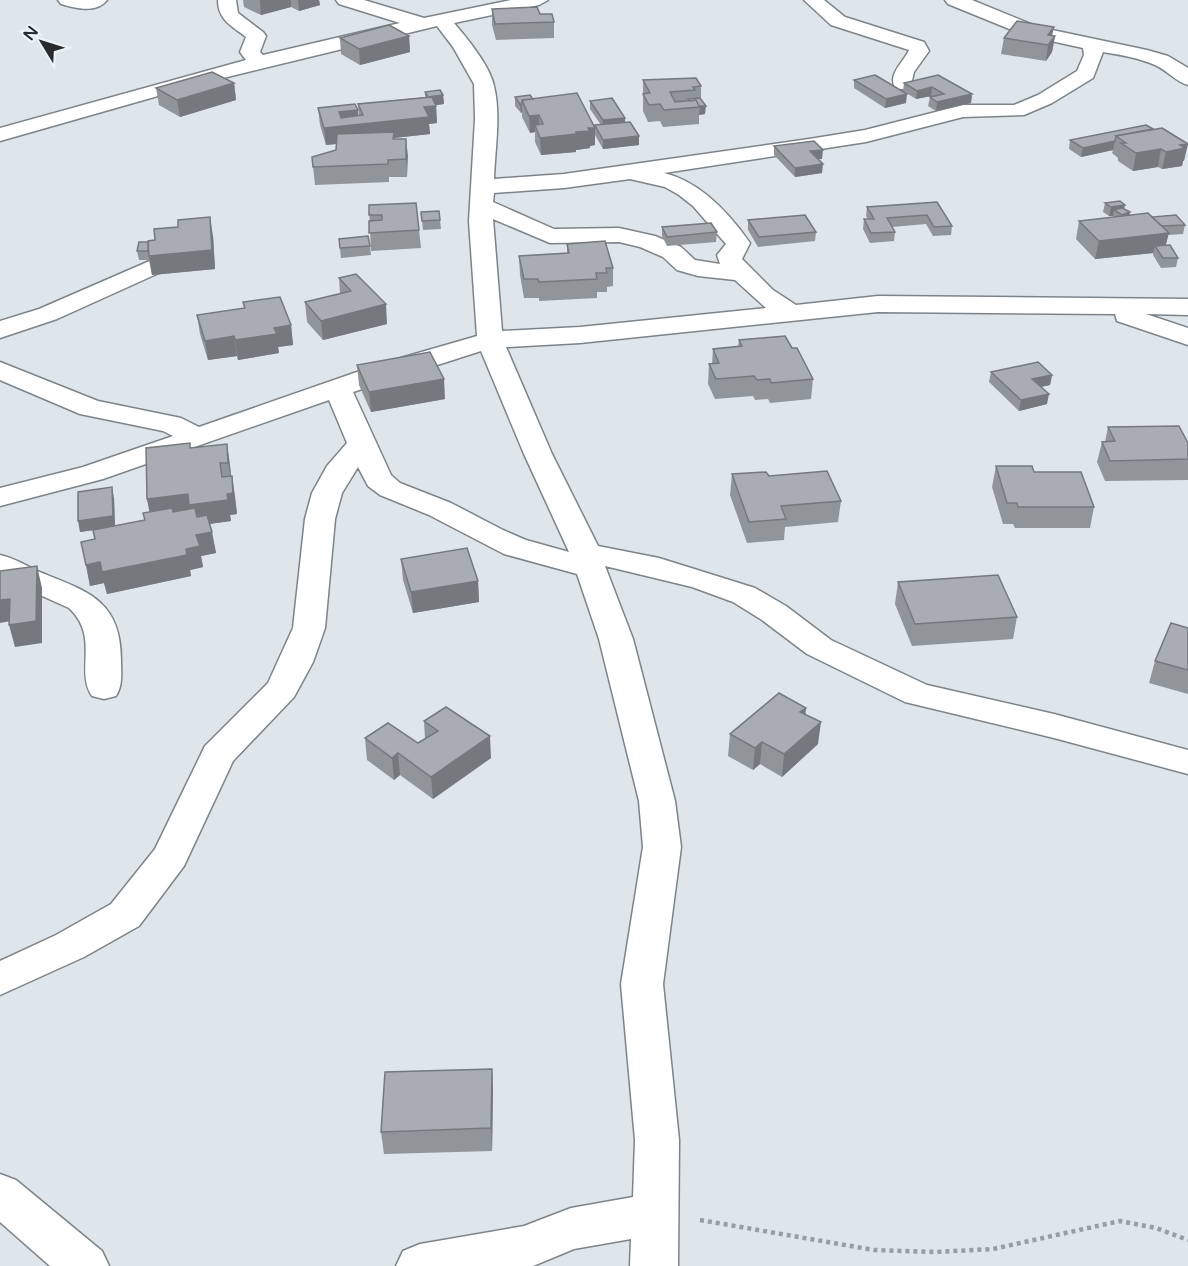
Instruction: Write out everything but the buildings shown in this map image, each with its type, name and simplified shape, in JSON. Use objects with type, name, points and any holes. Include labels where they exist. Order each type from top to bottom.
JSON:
[{"type":"street","points":[[68,0],[87,4],[99,0]]},
{"type":"street","points":[[227,0],[226,11],[231,19],[256,36],[250,52],[259,64]]},
{"type":"street","points":[[345,0],[433,22],[467,53],[484,84],[486,119],[482,196],[490,340],[538,454],[588,560],[616,639],[657,801],[662,847],[642,984],[657,1140],[654,1266]]},
{"type":"street","points":[[0,135],[99,105],[259,64],[433,22],[539,0]]},
{"type":"street","points":[[813,0],[838,21],[917,46],[919,51],[904,72],[903,85]]},
{"type":"street","points":[[954,0],[1032,32],[1150,57],[1185,74],[1188,79]]},
{"type":"street","points":[[482,196],[867,136],[963,111],[1017,111],[1045,99],[1086,74],[1094,55],[1092,44]]},
{"type":"street","points":[[24,107],[59,102],[99,105]]},
{"type":"street","points":[[627,172],[673,182],[702,201],[738,243],[737,249],[729,255],[730,261],[764,295],[789,312]]},
{"type":"street","points":[[482,196],[550,236],[619,236],[647,241],[672,252],[686,265],[698,269],[742,273]]},
{"type":"street","points":[[0,330],[48,314],[152,267]]},
{"type":"street","points":[[0,496],[93,473],[337,388],[490,340],[580,335],[889,303],[1188,307]]},
{"type":"street","points":[[1092,306],[1188,337]]},
{"type":"street","points":[[0,370],[90,408],[171,424],[197,436]]},
{"type":"street","points":[[337,388],[378,480],[390,489],[440,509],[464,524],[515,547],[703,580],[744,596],[774,613],[819,647],[856,667],[917,694],[1054,726],[1188,762]]},
{"type":"street","points":[[0,979],[70,946],[125,915],[171,856],[218,754],[282,689],[296,663],[309,628],[320,519],[327,493],[337,472],[363,443]]},
{"type":"street","points":[[0,564],[76,596],[90,605],[98,620],[105,657],[104,687]]},
{"type":"street","points":[[0,1194],[85,1266]]},
{"type":"street","points":[[420,1266],[482,1257],[527,1247],[571,1229],[655,1214]]},
{"type":"path","points":[[655,1214],[874,1250],[935,1252],[993,1249],[1120,1221],[1156,1228],[1188,1240]]}]
